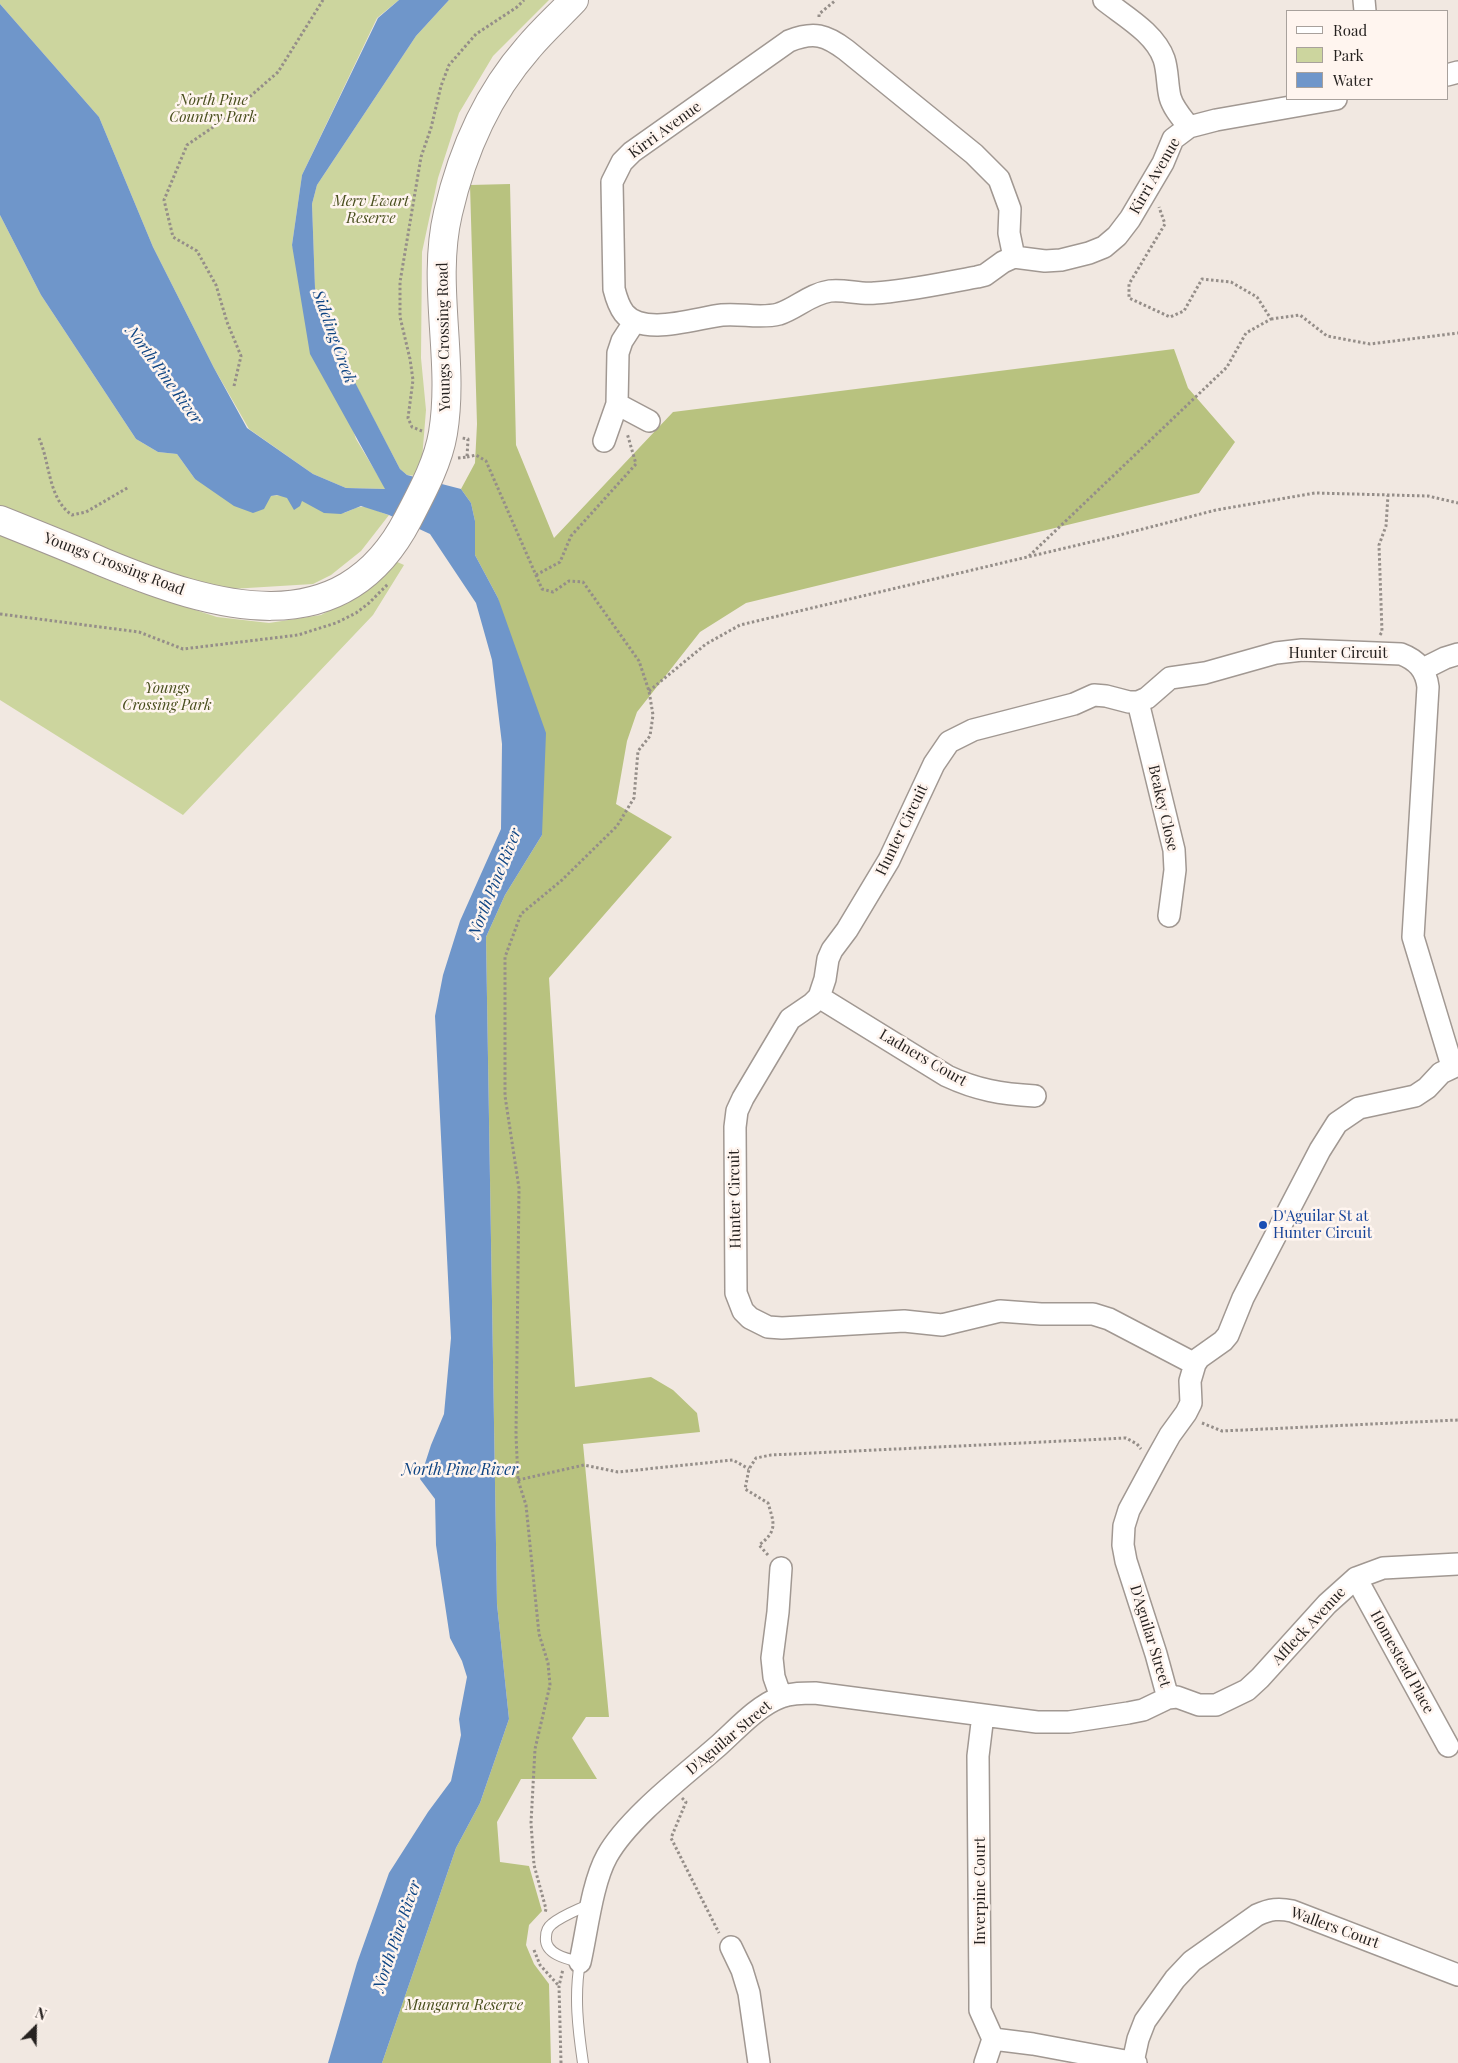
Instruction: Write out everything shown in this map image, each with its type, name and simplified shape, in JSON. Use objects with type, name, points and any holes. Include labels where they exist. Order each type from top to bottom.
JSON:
[{"type":"main road","name":"Youngs Crossing Road","points":[[0,520],[167,587],[229,603],[270,607],[309,602],[326,597],[352,583],[375,564],[388,550],[404,526],[429,475],[441,442],[446,403],[447,370],[442,288],[443,252],[447,216],[466,150],[493,94],[529,47],[574,0]]},
{"type":"street","points":[[1104,0],[1158,46],[1164,60],[1170,98],[1189,127]]},
{"type":"street","name":"Kirri Avenue","points":[[635,321],[625,314],[618,304],[614,288],[611,198],[615,172],[632,152],[790,41],[804,35],[826,37],[846,50],[974,154],[999,179],[1010,209],[1009,233],[1014,257],[1045,261],[1062,260],[1090,253],[1104,247],[1116,236],[1130,219],[1163,163],[1173,140],[1189,127],[1216,120],[1330,100]]},
{"type":"street","points":[[604,441],[617,404],[618,353],[622,341],[635,321],[661,325],[723,315],[768,316],[781,313],[808,298],[829,291],[876,293],[985,275],[1003,262],[1014,257]]},
{"type":"street","points":[[617,404],[649,421]]},
{"type":"street","name":"Hunter Circuit","points":[[1194,1364],[1109,1319],[1093,1314],[1041,1314],[1000,1311],[942,1325],[904,1321],[782,1328],[768,1327],[750,1318],[742,1311],[736,1293],[734,1127],[737,1111],[742,1098],[790,1019],[819,997],[823,988],[826,966],[832,950],[847,930],[889,860],[934,764],[950,742],[973,730],[1074,704],[1094,696],[1106,696],[1129,702],[1138,702],[1147,698],[1170,678],[1205,673],[1276,653],[1302,650],[1401,654],[1411,658],[1423,669]]},
{"type":"street","points":[[1194,1364],[1228,1335],[1243,1298],[1320,1150],[1337,1123],[1359,1108],[1415,1096],[1427,1088],[1441,1073],[1455,1066],[1413,937],[1428,687],[1423,669],[1444,658],[1458,654]]},
{"type":"street","name":"Beakey Close","points":[[1138,702],[1174,850],[1175,870],[1168,916]]},
{"type":"street","name":"Ladners Court","points":[[819,997],[947,1076],[964,1084],[985,1091],[1035,1096]]},
{"type":"street","name":"D'Aguilar Street","points":[[572,1960],[607,1856],[618,1839],[671,1787],[755,1714],[780,1697],[796,1693],[815,1693],[1037,1722],[1069,1722],[1143,1710],[1168,1698],[1126,1561],[1123,1545],[1124,1526],[1130,1510],[1156,1460],[1191,1403],[1190,1381],[1194,1364]]},
{"type":"street","name":"Affleck Avenue","points":[[1168,1698],[1177,1697],[1199,1705],[1216,1705],[1247,1690],[1327,1604],[1356,1578],[1383,1568],[1458,1564]]},
{"type":"street","points":[[780,1697],[774,1677],[772,1658],[781,1568]]},
{"type":"street","name":"Homestead Place","points":[[1356,1578],[1448,1746]]},
{"type":"street","name":"Inverpine Court","points":[[983,1715],[978,1756],[980,2010],[993,2039]]},
{"type":"street","name":"Wallers Court","points":[[1135,2063],[1138,2039],[1146,2021],[1175,1979],[1192,1961],[1267,1910],[1280,1908],[1292,1911],[1458,1975]]},
{"type":"street","points":[[731,1947],[742,1970],[749,1993],[759,2063]]},
{"type":"street","points":[[985,2063],[993,2039],[1033,2044],[1135,2063]]},
{"type":"lane","points":[[583,2063],[572,1960],[548,1948],[545,1939],[547,1930],[552,1924],[593,1902]]},
{"type":"path","points":[[234,386],[241,356],[227,322],[216,285],[197,251],[173,237],[164,200],[186,145],[222,121],[278,72],[323,0]]},
{"type":"path","points":[[1162,199],[1159,208],[1165,224],[1129,284],[1128,298],[1170,317],[1184,311],[1202,279],[1231,282],[1257,297],[1271,318]]},
{"type":"path","points":[[1028,556],[1227,367],[1246,332],[1271,318],[1300,315],[1327,336],[1370,344],[1458,333]]},
{"type":"path","points":[[536,575],[560,562],[571,536],[636,464],[617,404]]},
{"type":"path","points":[[39,438],[55,490],[67,511],[72,515],[86,512],[129,487]]},
{"type":"path","points":[[467,457],[476,454],[486,461],[542,589],[553,592],[569,581],[583,582],[590,591],[639,661],[650,691],[653,715],[650,736],[638,751],[634,798],[616,826],[562,880],[521,914],[505,957],[505,1096],[519,1188],[516,1435],[518,1480],[526,1505],[539,1634],[548,1663],[550,1685],[535,1749],[531,1823],[534,1865],[546,1909],[552,1906]]},
{"type":"path","points":[[650,691],[706,644],[740,625],[1234,506],[1315,493],[1428,496],[1458,504]]},
{"type":"path","points":[[1375,653],[1376,642],[1382,632],[1379,545],[1386,526],[1388,495]]},
{"type":"path","points":[[1186,1414],[1222,1431],[1458,1420]]},
{"type":"path","points":[[781,1568],[759,1545],[770,1537],[774,1522],[768,1503],[745,1489],[749,1469],[756,1458],[771,1455],[1126,1438],[1137,1444],[1144,1453],[1156,1460]]},
{"type":"path","points":[[518,1480],[584,1465],[618,1472],[733,1460],[749,1469]]},
{"type":"path","points":[[671,1787],[686,1802],[670,1838],[715,1928],[731,1947]]},
{"type":"path","points":[[561,2063],[559,1986],[572,1960]]},
{"type":"green space","name":"North Pine Country Park","points":[[0,0],[399,0],[377,18],[302,175],[292,245],[356,439],[386,489],[346,488],[313,474],[249,429],[214,368],[153,247],[99,117],[0,4]]},
{"type":"green space","name":"Merv Ewart Reserve","points":[[449,0],[549,0],[493,56],[459,113],[438,178],[422,252],[421,358],[426,410],[422,459],[416,476],[407,475],[400,469],[346,366],[315,288],[312,204],[317,185],[416,36]]},
{"type":"green space","name":"Mungarra Reserve","points":[[510,184],[516,445],[554,538],[673,412],[1174,349],[1188,388],[1235,442],[1199,493],[746,603],[700,632],[637,712],[627,741],[616,804],[672,837],[549,978],[575,1387],[651,1377],[673,1390],[697,1413],[700,1432],[583,1444],[609,1717],[586,1717],[572,1738],[597,1779],[521,1779],[497,1822],[500,1862],[529,1866],[542,1911],[529,1925],[526,1945],[534,1964],[549,1984],[551,2063],[382,2063],[456,1848],[480,1803],[509,1719],[497,1604],[486,937],[505,895],[542,835],[498,598],[475,555],[475,521],[471,503],[461,489],[475,463],[477,424],[470,185]]},
{"type":"green space","points":[[0,215],[41,295],[136,439],[158,452],[177,454],[195,479],[271,496],[287,496],[338,513],[363,507],[389,515],[361,551],[331,575],[313,584],[231,589],[204,585],[148,568],[0,506]]},
{"type":"green space","name":"Youngs Crossing Park","points":[[0,535],[130,589],[217,617],[269,623],[321,615],[363,593],[395,561],[404,565],[373,615],[183,815],[0,700]]},
{"type":"water","points":[[399,0],[449,0],[416,36],[317,185],[312,204],[315,288],[346,365],[400,469],[407,475],[461,489],[471,503],[475,521],[475,555],[498,598],[546,733],[542,835],[505,895],[486,937],[497,1604],[509,1719],[480,1803],[456,1848],[382,2063],[328,2063],[357,1963],[389,1873],[428,1812],[451,1781],[461,1735],[459,1719],[467,1677],[462,1661],[450,1638],[436,1545],[435,1499],[420,1479],[444,1414],[451,1338],[435,1016],[443,975],[460,921],[501,829],[502,744],[492,660],[476,603],[430,534],[389,515],[361,506],[341,514],[324,513],[302,501],[300,506],[294,510],[287,498],[277,495],[271,496],[264,509],[253,513],[234,506],[195,479],[177,454],[158,452],[136,439],[41,295],[0,215],[0,4],[99,117],[153,247],[214,368],[247,428],[313,474],[346,488],[385,489],[310,354],[292,245],[302,175],[378,18]]},
{"type":"place","name":"D'Aguilar St at Hunter Circuit","points":[[1263,1225]]},
{"type":"water label","name":"Sideling Creek","points":[[334,337]]},
{"type":"water label","name":"North Pine River","points":[[164,375]]},
{"type":"water label","name":"North Pine River","points":[[495,883]]},
{"type":"water label","name":"North Pine River","points":[[460,1470]]},
{"type":"water label","name":"North Pine River","points":[[397,1936]]}]
